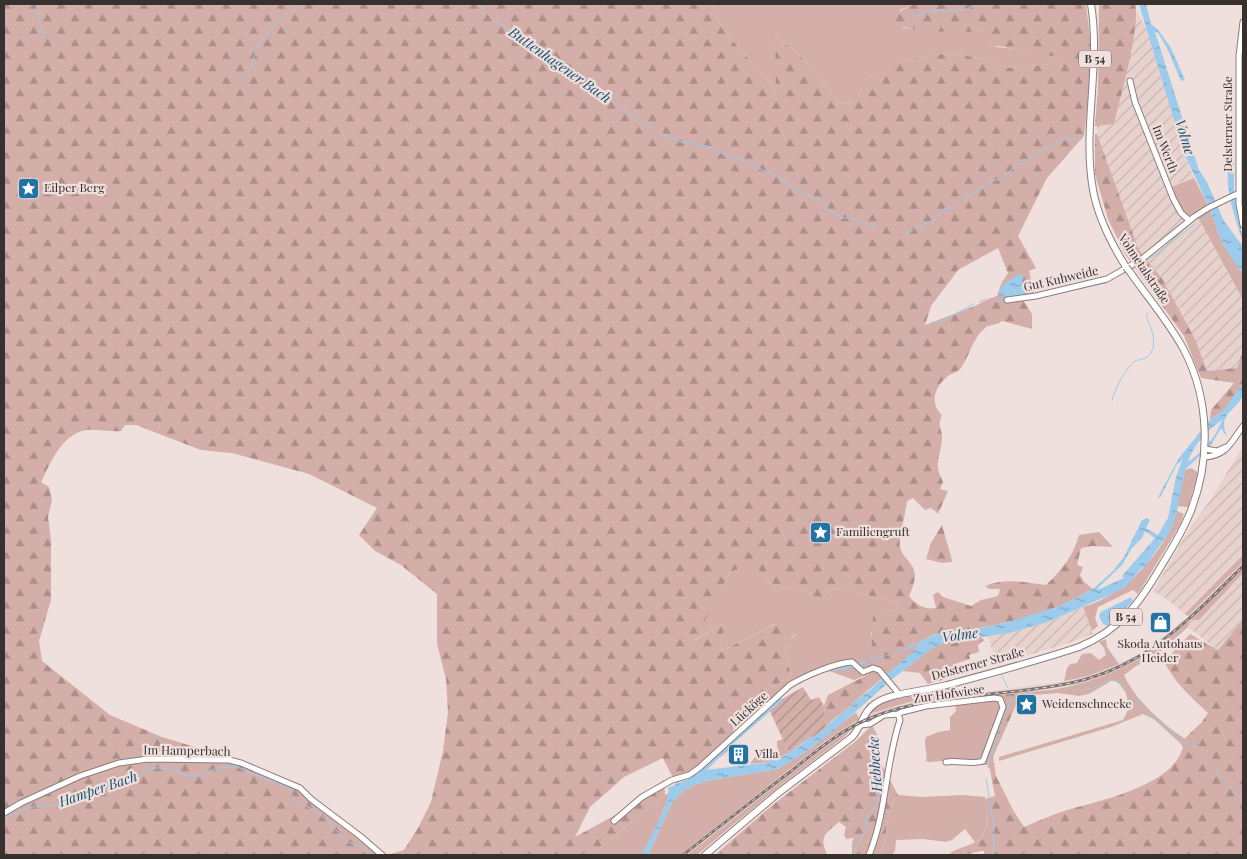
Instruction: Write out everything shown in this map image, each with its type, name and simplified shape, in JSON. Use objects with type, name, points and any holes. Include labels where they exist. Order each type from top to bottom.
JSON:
[{"type":"main road","name":"Volmetalstraße","points":[[1091,4],[1095,63],[1091,165],[1093,190],[1102,222],[1116,251],[1185,352],[1200,393],[1205,453]]},
{"type":"main road","name":"Delsterner Straße","points":[[705,855],[777,794],[847,741],[861,725],[869,709],[882,699],[941,686],[1059,654],[1091,642],[1118,624],[1141,599],[1181,533],[1196,495],[1205,453]]},
{"type":"street","name":"Delsterner Straße","points":[[1243,22],[1239,56],[1234,196],[1243,225]]},
{"type":"street","name":"Im Werth","points":[[1130,81],[1135,102],[1173,198],[1181,213],[1189,220]]},
{"type":"street","name":"Gut Kuhweide","points":[[1007,300],[1036,296],[1107,279],[1142,259],[1181,229],[1189,220],[1208,208],[1234,196]]},
{"type":"street","points":[[1205,453],[1221,450],[1228,445],[1243,426]]},
{"type":"street","name":"Lücköge","points":[[614,821],[642,797],[672,780],[699,768],[790,684],[840,664],[853,662],[863,672],[876,668],[900,695]]},
{"type":"street","name":"Zur Hofwiese","points":[[861,725],[870,724],[884,716],[953,702],[1000,699],[1003,706],[983,761],[946,762]]},
{"type":"street","points":[[870,855],[887,788],[888,763],[900,720],[898,714]]},
{"type":"street","name":"Im Hamperbach","points":[[4,813],[21,803],[80,776],[119,763],[148,759],[229,760],[241,763],[300,788],[311,799],[382,855]]},
{"type":"shaded area","points":[[1137,12],[1153,47],[1184,153],[1194,178],[1171,186],[1183,212],[1194,220],[1199,219],[1204,225],[1243,300],[1243,350],[1237,368],[1207,371],[1196,341],[1163,280],[1139,250],[1097,134],[1097,126],[1114,124],[1133,41]]},
{"type":"shaded area","points":[[1243,446],[1243,616],[1241,622],[1218,650],[1188,627],[1188,622],[1191,619],[1172,603],[1153,591],[1191,526],[1211,499]]},
{"type":"shaded area","points":[[1083,607],[1093,634],[996,665],[988,636],[1009,633],[1048,622]]},
{"type":"shaded area","points":[[1185,619],[1188,622],[1155,650],[1107,675],[1075,685],[932,702],[893,711],[866,721],[869,714],[909,702],[1059,682],[1088,676],[1136,656],[1152,646]]},
{"type":"shaded area","points":[[859,719],[855,726],[830,743],[687,855],[680,855],[828,739]]},
{"type":"green space","points":[[4,4],[711,4],[716,11],[716,19],[776,91],[775,36],[793,49],[818,75],[838,103],[857,102],[862,82],[899,61],[941,54],[948,55],[955,52],[1008,68],[1062,63],[1058,56],[1039,55],[1000,46],[991,47],[985,43],[985,30],[939,32],[903,27],[895,24],[898,14],[914,4],[1086,4],[1091,45],[1090,86],[1084,136],[1047,178],[1018,236],[1036,268],[1029,271],[1034,294],[1023,300],[1032,314],[1032,329],[1002,321],[987,327],[977,337],[961,368],[943,380],[935,395],[936,405],[942,415],[940,427],[942,439],[938,469],[943,482],[940,489],[948,491],[938,514],[930,508],[925,510],[913,498],[907,501],[900,547],[915,573],[909,596],[915,602],[924,607],[936,608],[933,595],[938,592],[943,597],[971,606],[981,600],[998,596],[1000,589],[989,589],[985,586],[1000,582],[1016,581],[1046,585],[1066,562],[1074,549],[1079,535],[1099,532],[1113,547],[1093,546],[1081,548],[1077,565],[1083,567],[1080,575],[1084,582],[1093,589],[1062,605],[1026,618],[957,633],[935,634],[923,640],[914,652],[831,721],[826,728],[824,706],[828,695],[871,673],[885,661],[881,649],[872,647],[873,615],[878,616],[896,610],[899,603],[842,589],[830,590],[822,601],[814,601],[812,593],[769,583],[753,563],[730,572],[694,641],[725,622],[720,652],[775,624],[788,628],[796,633],[784,647],[791,676],[759,695],[759,704],[735,718],[731,749],[696,774],[676,784],[663,758],[624,777],[590,807],[575,837],[621,812],[664,780],[665,795],[591,855],[388,855],[404,850],[431,802],[443,751],[448,712],[446,679],[437,644],[437,594],[401,565],[375,551],[359,535],[377,508],[309,474],[232,453],[201,450],[136,425],[125,425],[121,431],[86,430],[77,433],[63,443],[41,482],[49,487],[52,500],[48,517],[51,540],[51,600],[39,641],[42,661],[110,715],[162,737],[240,761],[293,782],[386,855],[4,855]],"holes":[[[998,248],[1008,273],[1002,282],[997,296],[925,325],[931,306],[958,270]]]},
{"type":"green space","points":[[711,4],[914,4],[900,10],[903,28],[956,32],[985,30],[985,36],[990,47],[1055,55],[1058,56],[1062,63],[1008,68],[955,52],[948,55],[941,54],[900,61],[862,82],[857,102],[838,103],[818,75],[793,49],[775,36],[777,92],[716,19],[716,11]]},
{"type":"green space","points":[[1099,4],[1135,4],[1136,14],[1133,45],[1114,124],[1095,126],[1098,87]]},
{"type":"green space","points":[[1095,134],[1097,134],[1139,250],[1163,280],[1196,341],[1207,371],[1237,368],[1243,350],[1243,383],[1224,410],[1210,420],[1211,410],[1234,383],[1201,378],[1184,336],[1125,254],[1108,219],[1095,174]]},
{"type":"green space","points":[[1194,178],[1208,205],[1189,216],[1183,212],[1171,187]]},
{"type":"green space","points":[[1210,209],[1223,245],[1243,274],[1243,300],[1199,219]]},
{"type":"green space","points":[[1192,468],[1198,473],[1188,507],[1177,506],[1185,470]]},
{"type":"green space","points":[[1177,511],[1184,514],[1180,525],[1138,594],[1133,590],[1098,607],[1095,618],[1098,626],[1092,631],[1083,607],[1114,593],[1141,570],[1163,542]]},
{"type":"green space","points":[[942,525],[952,562],[942,563],[926,559],[931,543]]},
{"type":"green space","points":[[1243,555],[1243,562],[1188,616],[1185,614]]},
{"type":"green space","points":[[753,562],[769,583],[812,593],[822,601],[830,590],[842,589],[899,603],[896,610],[873,616],[871,635],[881,649],[885,661],[871,673],[854,680],[818,667],[811,677],[792,688],[768,709],[759,704],[759,695],[791,676],[784,647],[796,634],[774,624],[720,652],[724,623],[693,641],[730,572]]},
{"type":"green space","points":[[1243,568],[1243,573],[1199,620],[1191,620]]},
{"type":"green space","points":[[1243,616],[1243,855],[984,855],[984,851],[980,851],[966,855],[963,851],[977,842],[985,830],[987,808],[985,799],[995,796],[988,765],[980,765],[1002,707],[1001,703],[994,698],[997,695],[1018,693],[1020,696],[993,757],[996,776],[1024,827],[1064,811],[1132,790],[1150,782],[1165,772],[1176,761],[1183,747],[1180,743],[1202,722],[1208,713],[1179,684],[1164,662],[1190,634],[1218,650],[1241,622]]},
{"type":"green space","points":[[1188,622],[1188,627],[1153,658],[1136,666],[1124,675],[1135,693],[1150,711],[1185,739],[1180,743],[1155,720],[1143,714],[1111,727],[999,761],[999,757],[1123,720],[1129,708],[1126,693],[1117,681],[1111,681],[1089,694],[1079,696],[1058,693],[1020,696],[1018,693],[1068,687],[1106,675],[1150,652]]},
{"type":"green space","points":[[981,637],[984,640],[978,645],[979,652],[969,655],[970,659],[955,664],[956,676],[928,684],[920,673],[903,671],[932,648],[942,643]]},
{"type":"green space","points":[[1106,639],[1107,647],[1119,664],[1088,676],[1064,681],[1067,668],[1070,664],[1077,663],[1082,654],[1091,653],[1099,660],[1106,655],[1104,648],[1099,642]]},
{"type":"green space","points":[[803,687],[811,700],[819,697],[824,706],[826,728],[807,739],[789,753],[769,709],[777,702]]},
{"type":"green space","points":[[948,689],[982,691],[909,702],[869,714],[880,704],[888,701]]},
{"type":"green space","points":[[994,698],[1000,701],[1002,707],[983,761],[926,761],[926,737],[950,730],[950,717],[956,711],[955,703]]},
{"type":"green space","points":[[856,712],[859,719],[828,739],[680,855],[648,855],[672,803],[683,791],[707,781],[778,769],[810,749]]},
{"type":"green space","points":[[872,725],[878,736],[878,757],[886,772],[875,835],[868,855],[852,855],[854,838],[846,839],[844,835],[846,827],[839,822],[825,836],[824,844],[827,855],[715,855],[770,807],[856,741]]},
{"type":"green space","points":[[855,726],[844,737],[775,790],[697,855],[687,855],[830,743]]},
{"type":"green space","points":[[783,739],[789,753],[769,762],[750,764],[754,758],[759,757],[762,759],[779,751],[777,741]]},
{"type":"green space","points":[[889,778],[898,795],[891,808],[880,855],[871,855],[883,817]]},
{"type":"green space","points":[[670,793],[655,831],[641,855],[591,855],[665,795]]},
{"type":"green space","points":[[898,795],[985,797],[987,822],[985,829],[978,841],[963,851],[966,855],[948,855],[975,842],[965,829],[952,840],[946,842],[923,839],[896,840],[895,851],[892,855],[880,855],[891,808]]},
{"type":"water","name":"Volme","points":[[1139,4],[1146,4],[1151,24],[1159,31],[1171,48],[1185,80],[1181,81],[1167,48],[1158,33],[1155,32],[1199,170],[1207,182],[1224,221],[1241,244],[1243,241],[1243,274],[1223,245],[1210,209],[1184,153]]},
{"type":"water","points":[[1231,162],[1234,163],[1234,191],[1243,241],[1233,212],[1229,189],[1228,169]]},
{"type":"water","points":[[1020,274],[1024,277],[1022,281],[1024,293],[1021,297],[1007,298],[999,296],[1001,288]]},
{"type":"water","name":"Volme","points":[[1243,383],[1243,395],[1228,414],[1224,423],[1227,437],[1221,428],[1211,445],[1185,470],[1172,528],[1145,567],[1124,588],[1048,622],[1009,633],[948,642],[936,646],[896,676],[830,734],[778,769],[707,781],[683,791],[672,803],[648,855],[641,855],[663,811],[668,788],[704,769],[765,763],[784,756],[826,728],[921,644],[848,669],[825,672],[891,654],[939,633],[957,633],[1009,622],[1062,605],[1093,589],[1113,571],[1124,557],[1142,520],[1147,518],[1150,520],[1146,528],[1158,535],[1168,518],[1176,477],[1183,458],[1176,466],[1160,498],[1158,497],[1179,458],[1210,420],[1224,410]],"holes":[[[1222,420],[1208,444],[1188,462],[1201,438]],[[1145,531],[1155,538],[1122,576],[1124,578],[1097,590],[1122,565]]]},
{"type":"water","points":[[1131,597],[1133,601],[1108,626],[1103,624],[1099,616],[1101,612]]},
{"type":"waterway","points":[[36,4],[39,23]]},
{"type":"waterway","name":"Buttenhagener Bach","points":[[248,72],[258,47],[266,34],[284,17],[303,4]]},
{"type":"waterway","name":"Buttenhagener Bach","points":[[478,4],[486,12]]},
{"type":"waterway","points":[[906,16],[918,16],[927,11],[965,10],[977,4]]},
{"type":"waterway","name":"Buttenhagener Bach","points":[[493,20],[535,45],[545,58],[652,128]]},
{"type":"waterway","points":[[40,28],[43,33],[48,34]]},
{"type":"waterway","name":"Buttenhagener Bach","points":[[239,82],[243,78]]},
{"type":"waterway","name":"Buttenhagener Bach","points":[[661,133],[681,142],[708,146],[718,152],[742,160],[779,178],[799,191],[820,200],[827,206],[828,210],[842,218],[851,218],[875,227]]},
{"type":"waterway","name":"Buttenhagener Bach","points":[[963,199],[993,181],[1000,179],[1008,174],[1015,165],[1026,162],[1051,145],[1062,140],[1081,139]]},
{"type":"waterway","name":"Buttenhagener Bach","points":[[905,236],[918,226],[934,220],[944,209],[954,208],[959,203]]},
{"type":"waterway","points":[[1200,221],[1212,214]]},
{"type":"waterway","points":[[1132,269],[1158,253],[1195,224]]},
{"type":"waterway","points":[[1120,275],[1126,272]]},
{"type":"waterway","points":[[1067,291],[1106,283]]},
{"type":"waterway","points":[[979,302],[985,299]]},
{"type":"waterway","points":[[1025,300],[1034,299]]},
{"type":"waterway","points":[[994,301],[1005,302]]},
{"type":"waterway","points":[[931,322],[938,323],[974,304]]},
{"type":"waterway","points":[[1112,401],[1117,386],[1129,367],[1151,353],[1154,343],[1146,316],[1148,313]]},
{"type":"waterway","points":[[904,343],[911,337]]},
{"type":"waterway","points":[[1001,674],[1008,688]]},
{"type":"waterway","points":[[1085,689],[1097,687],[1110,680],[1119,683],[1126,689]]},
{"type":"waterway","points":[[988,768],[989,758],[998,736],[999,726],[1011,699],[1009,693]]},
{"type":"waterway","points":[[1135,698],[1151,717],[1161,722],[1183,742],[1196,748]]},
{"type":"waterway","points":[[702,772],[730,744],[780,700]]},
{"type":"waterway","name":"Hebbecke","points":[[854,855],[856,847],[865,832],[868,815],[879,801],[875,788],[878,774],[875,758],[876,738],[871,727]]},
{"type":"waterway","points":[[153,734],[172,756]]},
{"type":"waterway","points":[[1200,753],[1207,760]]},
{"type":"waterway","name":"Hamper Bach","points":[[173,762],[180,773]]},
{"type":"waterway","points":[[144,763],[146,767],[151,769]]},
{"type":"waterway","name":"Hamper Bach","points":[[4,820],[19,811],[44,804],[54,805],[90,795],[110,782],[140,775],[155,768],[166,768],[194,776],[219,768],[238,767],[288,787],[295,801],[317,811],[348,842],[364,849],[371,855]]},
{"type":"waterway","points":[[1213,767],[1243,802]]},
{"type":"waterway","points":[[986,779],[994,828],[993,855]]},
{"type":"railway","points":[[683,855],[818,750],[857,724],[915,704],[1060,685],[1089,678],[1116,668],[1140,656],[1182,625],[1243,566]]},
{"type":"place","name":"Eilper Berg","points":[[28,188]]},
{"type":"place","name":"Familiengruft","points":[[820,532]]},
{"type":"place","name":"Skoda Autohaus Heider","points":[[1160,623]]},
{"type":"place","name":"Weidenschnecke","points":[[1026,704]]},
{"type":"place","name":"Villa","points":[[739,754]]}]
